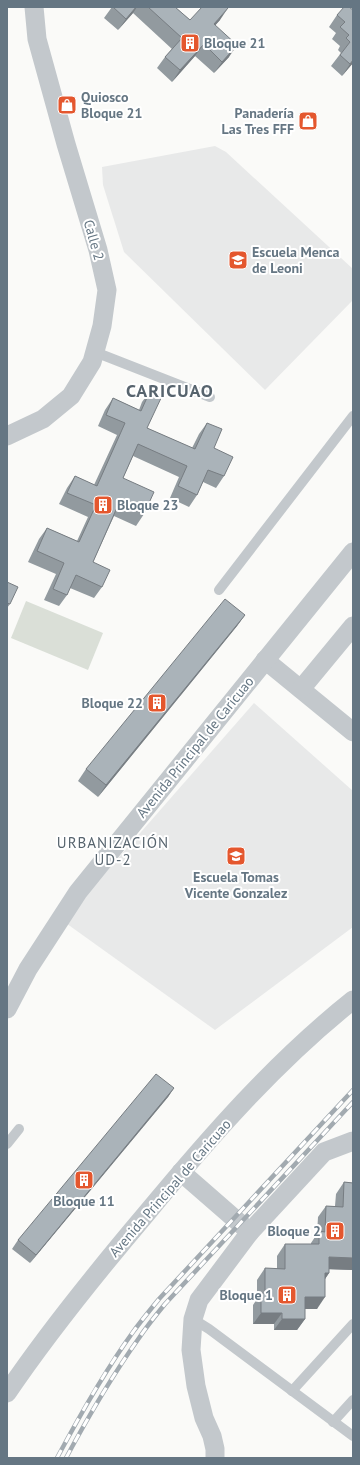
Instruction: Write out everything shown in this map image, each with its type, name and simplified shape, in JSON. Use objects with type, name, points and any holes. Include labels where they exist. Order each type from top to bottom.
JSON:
[{"type":"street","name":"Calle 2","points":[[7,436],[44,419],[71,396],[92,362],[102,326],[107,290],[98,250],[66,144],[37,39],[34,7]]},
{"type":"street","name":"Avenida Principal de Caricuao","points":[[7,1010],[28,970],[78,892],[353,552]]},
{"type":"street","points":[[301,690],[353,626]]},
{"type":"street","points":[[265,660],[353,732]]},
{"type":"street","name":"Avenida Principal de Caricuao","points":[[7,1393],[70,1308],[180,1172],[287,1057],[353,1000]]},
{"type":"street","points":[[215,1458],[212,1436],[204,1418],[191,1350],[193,1319],[199,1300],[250,1232],[324,1152],[353,1142]]},
{"type":"street","points":[[180,1172],[250,1232]]},
{"type":"lane","points":[[95,352],[210,397]]},
{"type":"lane","points":[[219,590],[353,416]]},
{"type":"lane","points":[[7,1144],[19,1129]]},
{"type":"lane","points":[[193,1319],[209,1329],[353,1436]]},
{"type":"lane","points":[[292,1391],[353,1324]]},
{"type":"lane","points":[[333,1422],[353,1400]]},
{"type":"shaded area","name":"Escuela Menca de Leoni","points":[[215,146],[226,152],[353,269],[353,300],[265,390],[124,252],[103,185],[102,167]]},
{"type":"shaded area","points":[[26,601],[103,633],[88,670],[11,638]]},
{"type":"shaded area","name":"Escuela Tomas Vicente Gonzalez","points":[[254,703],[353,791],[353,927],[215,1030],[63,921]]},
{"type":"building","points":[[113,7],[136,7],[126,19]]},
{"type":"building","points":[[148,7],[175,7],[190,20],[202,7],[227,7],[228,8],[214,24],[237,45],[222,62],[204,44],[180,70],[165,57],[182,38]]},
{"type":"building","points":[[344,7],[349,7],[353,10],[353,60],[350,64],[340,55],[350,42],[346,38],[349,35],[340,27],[345,22],[337,15]]},
{"type":"building","name":"Bloque 23","points":[[150,391],[162,396],[147,428],[195,449],[207,423],[222,429],[214,448],[233,457],[224,476],[208,470],[197,495],[178,486],[187,466],[138,444],[123,478],[154,492],[144,514],[119,503],[93,562],[110,570],[102,587],[76,575],[67,595],[53,589],[64,563],[37,551],[47,528],[79,542],[96,505],[67,493],[75,476],[97,486],[125,423],[106,415],[113,398],[141,411]]},
{"type":"building","points":[[7,582],[18,587],[10,604],[7,603]]},
{"type":"building","name":"Bloque 22","points":[[225,599],[245,615],[106,785],[86,769]]},
{"type":"building","name":"Bloque 11","points":[[156,1074],[174,1088],[36,1255],[18,1240]]},
{"type":"building","points":[[344,1182],[353,1183],[353,1258],[329,1257],[329,1273],[325,1273],[325,1297],[305,1297],[305,1319],[282,1319],[282,1313],[261,1313],[261,1293],[265,1293],[265,1268],[285,1269],[285,1244],[319,1244],[319,1231],[325,1232],[326,1206],[343,1207]]},
{"type":"railway","points":[[57,1458],[102,1378],[122,1347],[149,1311],[353,1090]]},
{"type":"railway","points":[[66,1458],[110,1382],[129,1352],[158,1312],[353,1102]]},
{"type":"place","name":"Bloque 21","points":[[190,43]]},
{"type":"place","name":"Quiosco Bloque 21","points":[[67,105]]},
{"type":"place","name":"Panadería Las Tres FFF","points":[[308,121]]},
{"type":"place","name":"Escuela Menca de Leoni","points":[[238,260]]},
{"type":"place","name":"Bloque 23","points":[[103,505]]},
{"type":"place","name":"Bloque 22","points":[[157,703]]},
{"type":"place","name":"Escuela Tomas Vicente Gonzalez","points":[[236,856]]},
{"type":"place","name":"Bloque 11","points":[[84,1180]]},
{"type":"place","name":"Bloque 2","points":[[335,1231]]},
{"type":"place","name":"Bloque 1","points":[[287,1295]]},
{"type":"district","name":"CARICUAO","points":[[170,390]]},
{"type":"district","name":"URBANIZACIÓN UD-2","points":[[113,850]]}]
